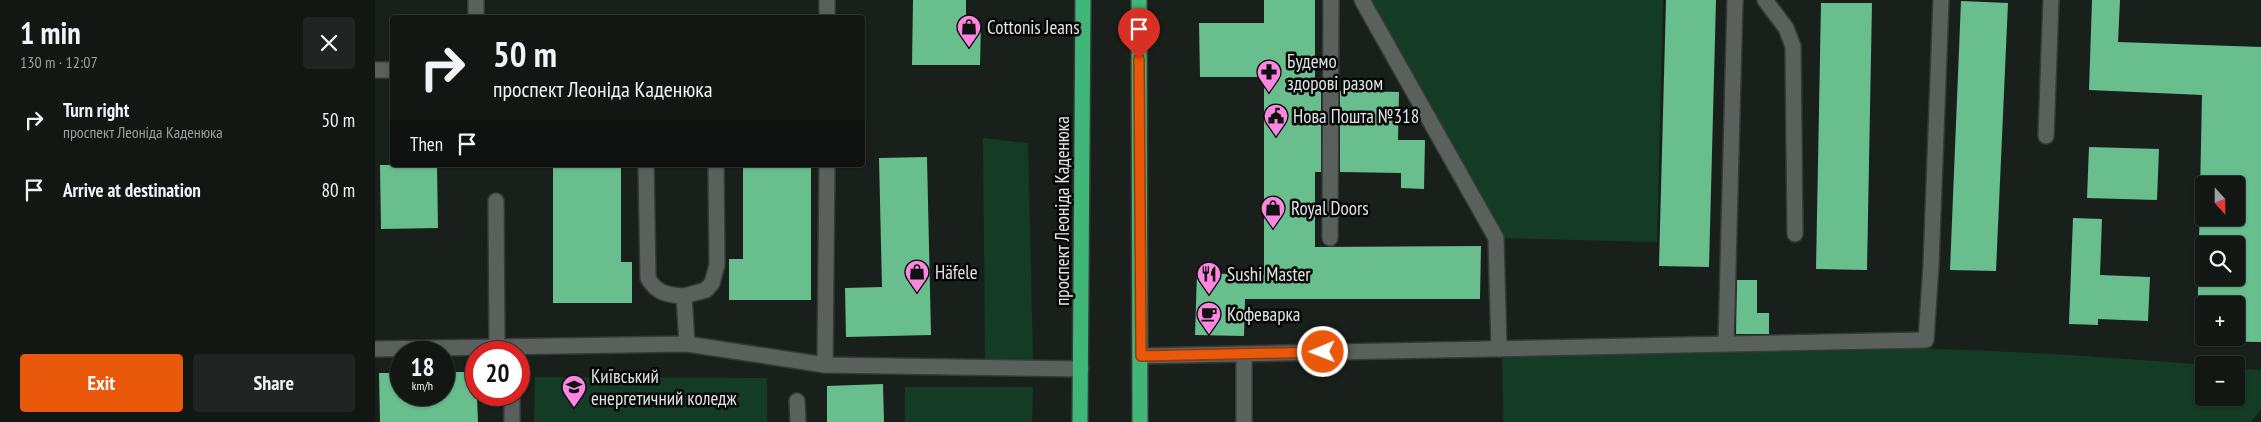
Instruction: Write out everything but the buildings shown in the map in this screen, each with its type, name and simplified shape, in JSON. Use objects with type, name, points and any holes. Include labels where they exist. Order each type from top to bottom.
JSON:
[{"type":"highway","name":"проспект Леоніда Каденюка","points":[[1080,422],[1083,0]]},
{"type":"highway","points":[[1139,0],[1141,422]]},
{"type":"lane","points":[[476,0],[476,15]]},
{"type":"lane","points":[[827,0],[827,15]]},
{"type":"lane","points":[[1330,238],[1331,0]]},
{"type":"lane","points":[[1361,0],[1496,238],[1499,349]]},
{"type":"lane","points":[[1726,344],[1735,0]]},
{"type":"lane","points":[[1765,0],[1786,28],[1793,46],[1795,234]]},
{"type":"lane","points":[[1141,356],[1926,340],[1931,265],[1941,0]]},
{"type":"lane","points":[[2046,136],[2051,0]]},
{"type":"lane","points":[[375,70],[390,70]]},
{"type":"lane","points":[[646,167],[648,278],[658,291],[684,296],[706,290],[715,274],[716,167]]},
{"type":"lane","points":[[825,365],[827,167]]},
{"type":"lane","points":[[496,201],[505,341]]},
{"type":"lane","points":[[684,296],[687,344]]},
{"type":"lane","points":[[530,348],[687,344],[825,365],[1081,369]]},
{"type":"lane","points":[[375,348],[465,349]]},
{"type":"lane","points":[[1244,354],[1244,422]]},
{"type":"lane","points":[[797,402],[797,422]]},
{"type":"lane","points":[[512,406],[512,422]]},
{"type":"green space","points":[[1364,0],[1663,0],[1657,242],[1496,238]]},
{"type":"green space","points":[[983,138],[1028,143],[1033,360],[985,360]]},
{"type":"green space","points":[[1502,341],[1854,346],[2029,353],[2195,364],[2195,406],[2245,406],[2245,369],[2261,370],[2261,409],[2251,422],[1503,422]]},
{"type":"green space","points":[[535,377],[767,378],[767,422],[534,422]]},
{"type":"green space","points":[[905,387],[1033,387],[1032,422],[905,422]]},
{"type":"place","name":"Cottonis Jeans","points":[[969,48]]},
{"type":"place","name":"Будемо здорові разом","points":[[1269,93]]},
{"type":"place","name":"Нова Пошта №318","points":[[1276,137]]},
{"type":"place","name":"Royal Doors","points":[[1273,229]]},
{"type":"place","name":"Häfele","points":[[917,293]]},
{"type":"place","name":"Sushi Master","points":[[1209,295]]},
{"type":"place","name":"Кофеварка","points":[[1209,335]]},
{"type":"place","name":"Київський енергетичний коледж","points":[[574,408]]},
{"type":"route","points":[[1139,59],[1141,356],[1323,352]]}]
